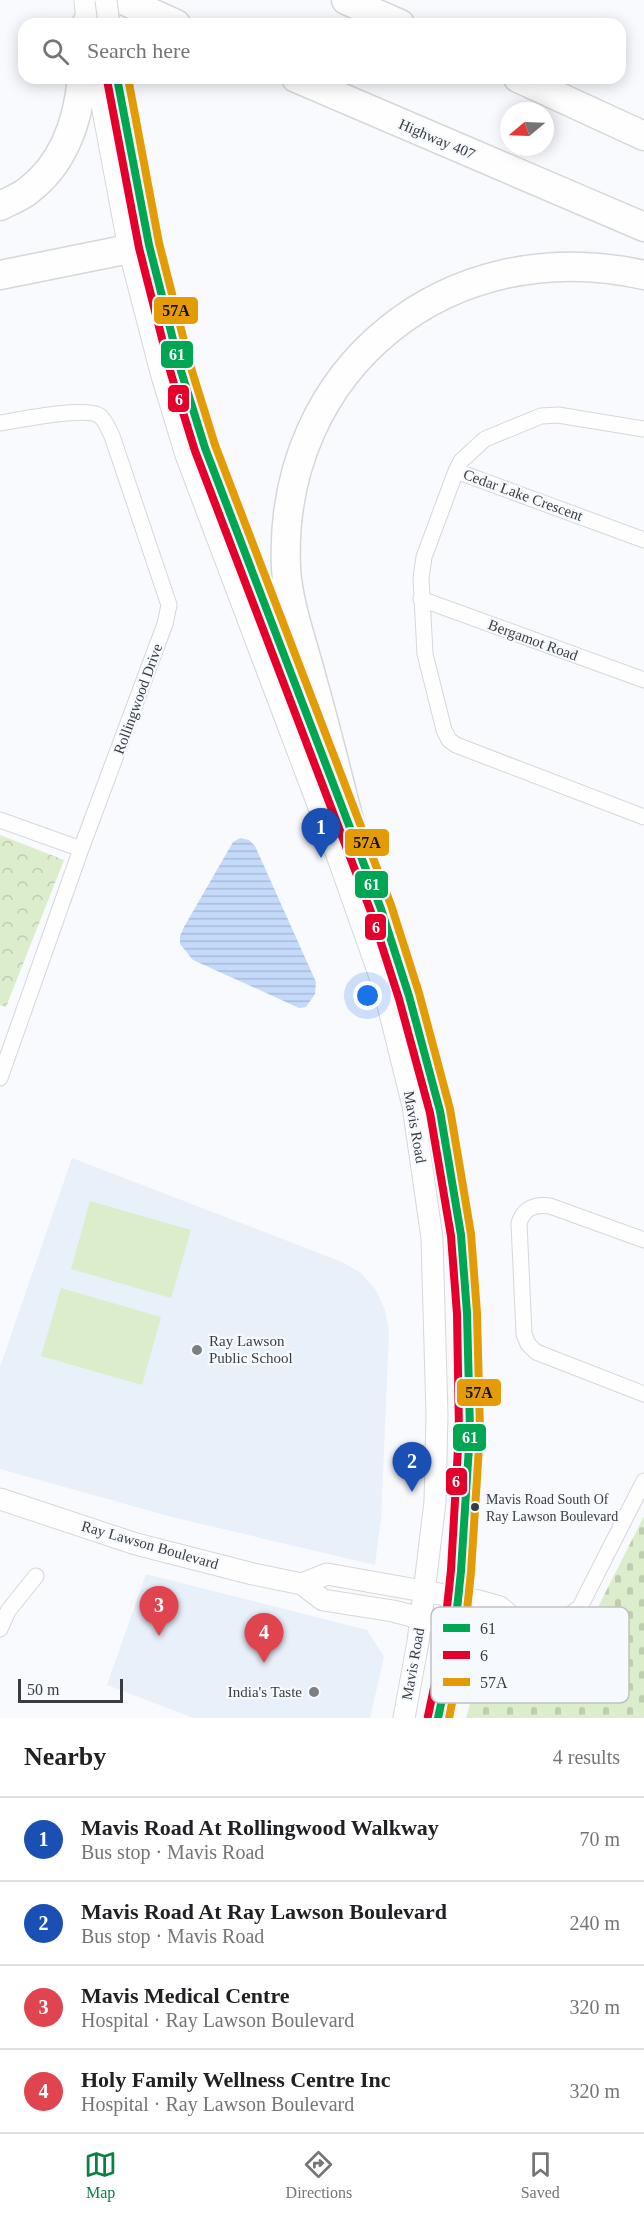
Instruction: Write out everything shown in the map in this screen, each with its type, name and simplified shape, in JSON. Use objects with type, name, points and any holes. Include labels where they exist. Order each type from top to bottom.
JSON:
[{"type":"highway","points":[[346,0],[386,18]]},
{"type":"highway","points":[[92,16],[119,1],[161,18]]},
{"type":"highway","points":[[0,206],[28,191],[52,168],[64,150],[80,97],[81,84]]},
{"type":"highway","name":"Highway 407","points":[[310,84],[644,227]]},
{"type":"highway","points":[[531,84],[644,136]]},
{"type":"highway","points":[[0,275],[139,247]]},
{"type":"highway","points":[[351,828],[296,619],[286,570],[287,519],[303,450],[331,394],[379,336],[427,303],[454,290],[495,275],[531,268],[567,266],[644,275]]},
{"type":"main road","name":"Mavis Road","points":[[98,84],[139,247],[206,448],[381,909],[409,996],[440,1111],[461,1235],[467,1313],[470,1431],[457,1607]]},
{"type":"main road","name":"Mavis Road","points":[[118,84],[139,247],[162,376],[186,455],[337,855],[379,974],[413,1106],[432,1238],[437,1415],[435,1502],[421,1618],[404,1718]]},
{"type":"main road","name":"Ray Lawson Boulevard","points":[[0,1499],[136,1544],[302,1584],[323,1600],[393,1611],[431,1621]]},
{"type":"main road","points":[[302,1584],[327,1574],[500,1607]]},
{"type":"main road","name":"Mavis Road","points":[[438,1718],[441,1703]]},
{"type":"street","name":"Rollingwood Drive","points":[[0,423],[78,412],[92,412],[101,417],[112,436],[169,605],[165,624],[81,849],[0,1078]]},
{"type":"street","points":[[456,471],[466,455],[485,439],[541,416],[558,415],[644,429]]},
{"type":"street","name":"Cedar Lake Crescent","points":[[644,540],[456,471],[424,557],[421,578],[425,654],[444,730],[449,740],[456,745],[644,817]]},
{"type":"street","name":"Bergamot Road","points":[[422,599],[644,680]]},
{"type":"street","points":[[0,820],[81,849]]},
{"type":"street","points":[[644,1240],[544,1206],[536,1206],[526,1211],[521,1216],[518,1227],[524,1334],[530,1347],[536,1352],[644,1394]]},
{"type":"street","points":[[580,1607],[644,1482]]},
{"type":"street","points":[[0,1629],[8,1611],[36,1576]]},
{"type":"shaded area","name":"Ray Lawson Public School","points":[[72,1158],[342,1262],[361,1273],[376,1290],[385,1310],[389,1332],[381,1519],[375,1565],[172,1517],[0,1469],[0,1367]]},
{"type":"shaded area","points":[[146,1574],[367,1630],[384,1657],[370,1718],[194,1718],[107,1685]]},
{"type":"green space","points":[[0,835],[64,860],[6,1007],[0,1005]]},
{"type":"green space","points":[[90,1201],[191,1230],[171,1298],[71,1269]]},
{"type":"green space","points":[[61,1288],[161,1317],[142,1385],[41,1356]]},
{"type":"green space","points":[[644,1516],[644,1718],[466,1718],[470,1703],[629,1703],[629,1607],[598,1607]]},
{"type":"water","points":[[240,838],[249,840],[255,846],[316,982],[315,994],[306,1007],[299,1008],[193,960],[180,944],[180,936],[184,927],[233,842]]},
{"type":"transit line","name":"6","points":[[108,84],[139,248],[171,374],[195,451],[371,912],[399,999],[430,1113],[451,1236],[457,1314],[459,1431],[447,1607]]},
{"type":"transit line","name":"61","points":[[118,84],[149,245],[181,371],[205,448],[381,909],[409,996],[440,1111],[461,1235],[467,1313],[470,1431],[457,1607]]},
{"type":"transit line","name":"57A","points":[[129,84],[159,243],[191,368],[215,445],[391,905],[419,993],[450,1109],[471,1234],[477,1313],[480,1431],[467,1607]]},
{"type":"transit line","name":"6","points":[[428,1716],[431,1702]]},
{"type":"transit line","name":"61","points":[[438,1718],[441,1703]]},
{"type":"transit line","name":"57A","points":[[449,1718],[452,1703]]},
{"type":"place","name":"Mavis Road At Rollingwood Walkway","points":[[321,858]]},
{"type":"place","name":"Ray Lawson Public School","points":[[197,1350]]},
{"type":"place","name":"Mavis Road At Ray Lawson Boulevard","points":[[412,1492]]},
{"type":"place","name":"Mavis Road South Of Ray Lawson Boulevard","points":[[475,1507]]},
{"type":"place","name":"Mavis Medical Centre","points":[[159,1636]]},
{"type":"place","name":"Holy Family Wellness Centre Inc","points":[[264,1663]]},
{"type":"place","name":"India's Taste","points":[[314,1692]]}]
